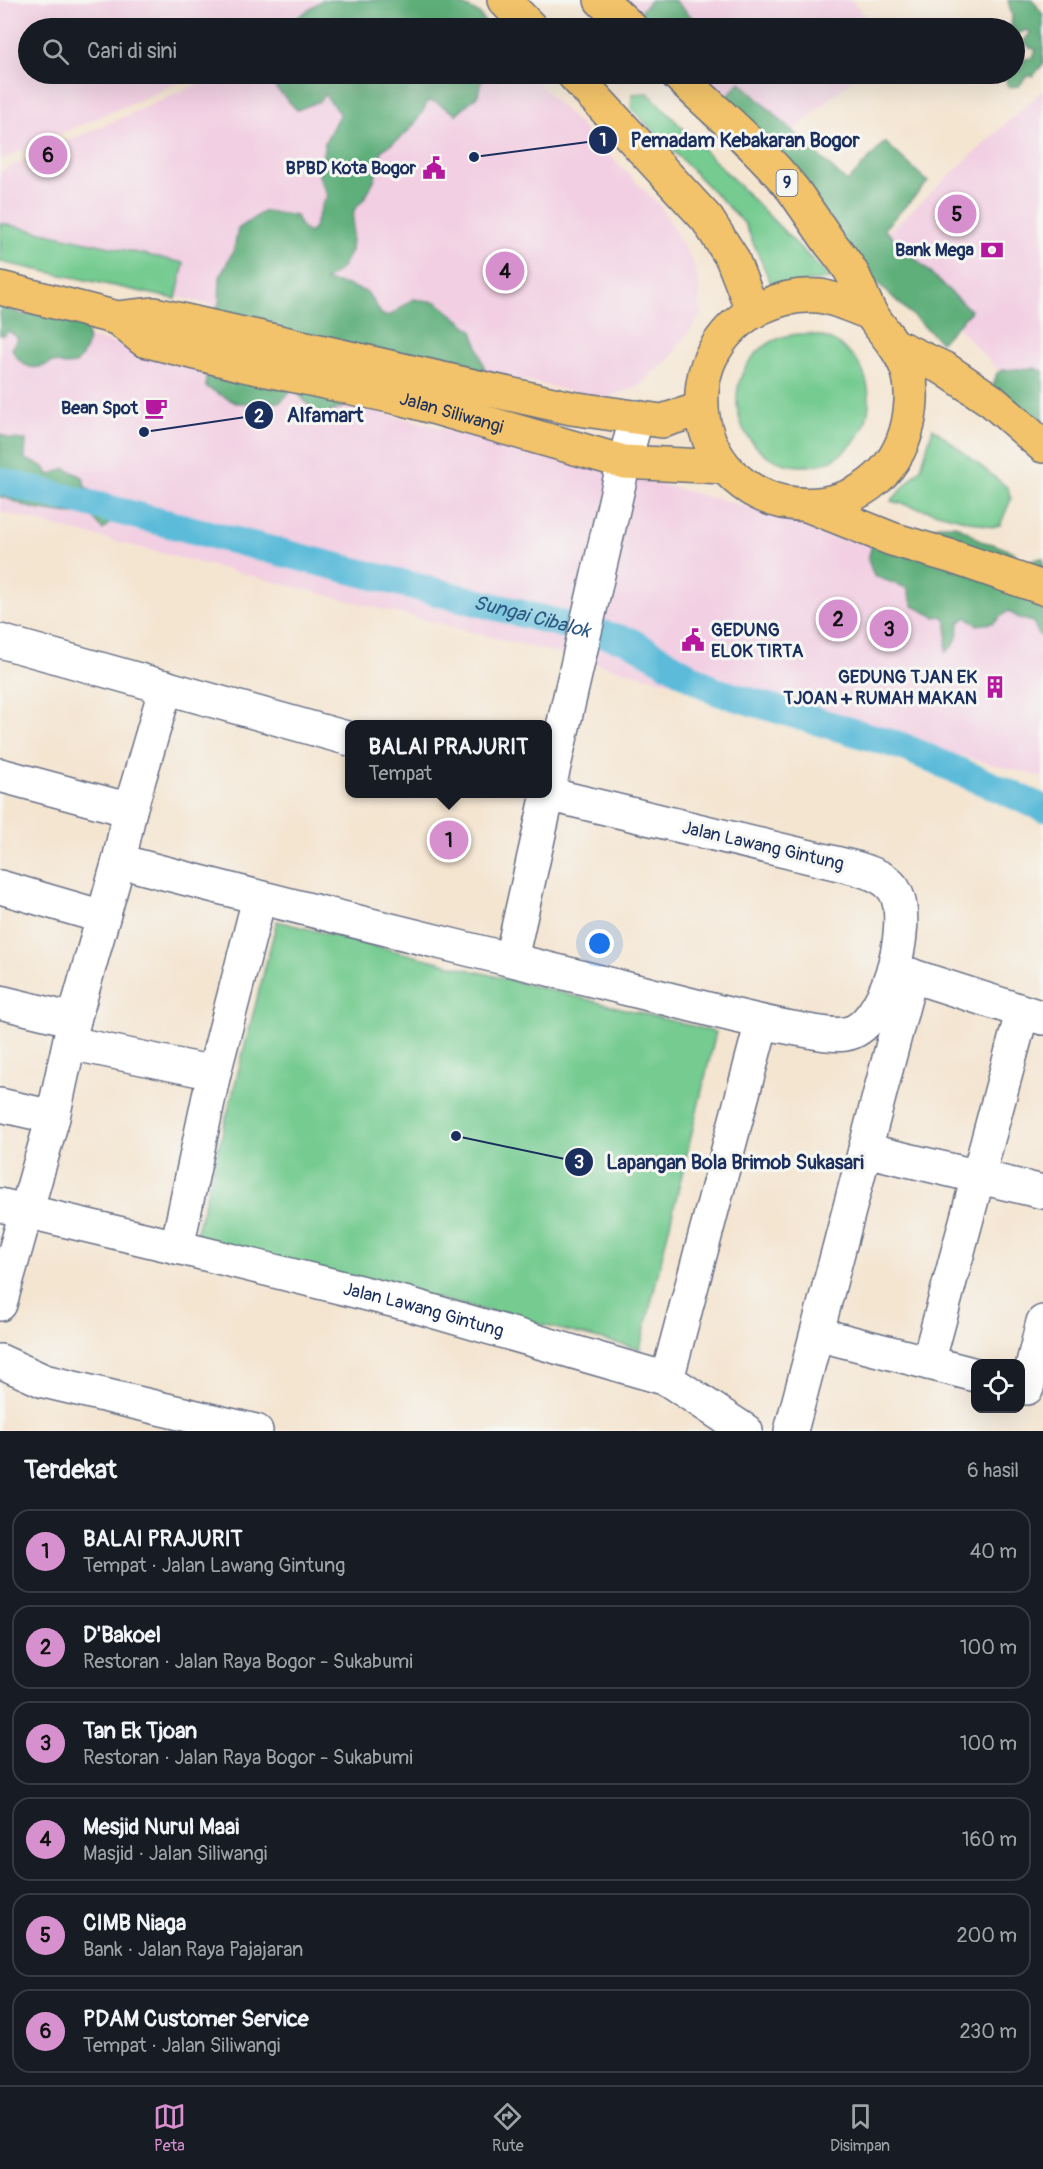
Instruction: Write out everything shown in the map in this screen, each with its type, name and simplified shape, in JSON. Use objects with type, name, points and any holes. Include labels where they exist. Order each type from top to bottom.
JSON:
[{"type":"main road","points":[[504,0],[521,18]]},
{"type":"main road","points":[[582,84],[707,219],[732,258],[753,312]]},
{"type":"main road","name":"9","points":[[687,84],[792,189],[852,273],[870,313],[898,347],[909,376],[911,408],[905,438],[889,465],[866,487],[838,501],[807,506]]},
{"type":"main road","name":"Jalan Siliwangi","points":[[0,288],[117,318],[155,314],[559,406],[662,421],[701,409]]},
{"type":"main road","name":"9","points":[[870,313],[822,296],[790,297],[753,312],[734,324],[715,349],[703,378],[701,409],[708,440],[724,467],[747,488],[776,501],[807,506],[892,539],[1043,588]]},
{"type":"main road","name":"Jalan Siliwangi","points":[[117,318],[144,340],[244,365],[404,399],[624,462],[724,467]]},
{"type":"main road","name":"9","points":[[898,347],[945,369],[992,401],[1043,446]]},
{"type":"street","points":[[552,775],[624,462],[637,417]]},
{"type":"street","points":[[0,641],[345,738]]},
{"type":"street","points":[[0,1304],[14,1208],[53,1117],[72,1031],[130,810],[166,687]]},
{"type":"street","points":[[0,774],[130,810]]},
{"type":"street","name":"Jalan Lawang Gintung","points":[[552,794],[856,868],[883,878],[896,892],[902,917],[902,973],[865,1150],[791,1431]]},
{"type":"street","points":[[512,959],[547,798]]},
{"type":"street","name":"Jalan Lawang Gintung","points":[[118,861],[259,899],[512,959],[762,1022],[822,1034],[846,1034],[864,1026],[902,973]]},
{"type":"street","points":[[0,887],[103,917]]},
{"type":"street","points":[[177,1247],[214,1073],[259,899]]},
{"type":"street","points":[[902,973],[1033,1016],[978,1177],[928,1363]]},
{"type":"street","points":[[0,1002],[72,1031],[214,1073]]},
{"type":"street","points":[[667,1379],[762,1022]]},
{"type":"street","points":[[0,1105],[53,1117]]},
{"type":"street","points":[[865,1150],[1043,1192]]},
{"type":"street","name":"Jalan Lawang Gintung","points":[[14,1208],[408,1304],[667,1379],[746,1431]]},
{"type":"street","points":[[1030,1389],[1043,1322]]},
{"type":"street","points":[[817,1334],[971,1374]]},
{"type":"street","points":[[0,1361],[44,1381],[256,1431]]},
{"type":"shaded area","points":[[0,0],[367,0],[325,18],[18,18],[18,84],[176,84],[0,160]]},
{"type":"shaded area","points":[[598,0],[850,0],[868,18],[615,18]]},
{"type":"shaded area","points":[[198,84],[539,84],[660,206],[693,262],[698,281],[701,315],[670,358],[637,387],[603,399],[0,254],[0,171]]},
{"type":"shaded area","points":[[679,84],[847,84],[756,164]]},
{"type":"shaded area","points":[[1043,90],[1043,418],[877,242]]},
{"type":"shaded area","points":[[0,314],[1043,583],[1043,777],[0,512]]},
{"type":"green space","points":[[322,0],[456,0],[477,12],[482,18],[297,18]]},
{"type":"green space","points":[[651,0],[674,0],[693,18],[634,18]]},
{"type":"green space","points":[[1008,0],[1033,0],[1043,15],[1043,64],[1033,76],[1025,78],[1025,59],[1033,58],[1036,49],[1030,48],[1025,42],[1031,32],[1025,30],[1025,18],[1012,18]]},
{"type":"green space","points":[[272,84],[480,84],[478,95],[456,114],[436,102],[428,101],[410,130],[382,150],[375,178],[365,198],[354,210],[351,251],[342,268],[325,281],[344,284],[367,292],[382,315],[389,316],[413,299],[437,302],[473,331],[485,370],[480,377],[362,399],[319,417],[294,389],[280,402],[236,403],[206,387],[204,326],[219,304],[220,277],[234,249],[238,229],[264,211],[296,216],[300,225],[308,233],[313,230],[324,200],[328,197],[319,176],[325,142],[340,113],[324,94],[320,101],[297,110]]},
{"type":"green space","points":[[738,84],[742,84],[847,182],[885,142],[928,182],[884,229],[971,311],[941,342],[703,121]]},
{"type":"green space","points":[[1007,84],[1021,84],[1019,86],[1008,87]]},
{"type":"green space","points":[[648,93],[831,279],[796,283],[775,293],[745,224],[631,108],[633,94]]},
{"type":"green space","points":[[0,223],[184,263],[176,299],[0,262]]},
{"type":"green space","points":[[0,302],[24,316],[43,307],[83,325],[88,334],[85,351],[76,364],[65,365],[52,362],[33,367],[24,364],[12,349],[18,338],[8,331],[0,335]]},
{"type":"green space","points":[[803,334],[828,339],[850,353],[864,375],[869,400],[864,425],[850,447],[828,461],[803,466],[778,461],[756,447],[742,425],[737,400],[742,375],[756,353],[778,339]]},
{"type":"green space","points":[[1034,368],[1043,371],[1043,421],[1037,417],[1029,425],[990,396],[997,373],[1003,370]]},
{"type":"green space","points":[[933,428],[1008,488],[1011,499],[1000,525],[992,527],[891,501],[921,468]]},
{"type":"green space","points":[[0,434],[10,439],[26,440],[25,459],[43,466],[50,475],[65,468],[83,477],[85,487],[106,499],[115,518],[103,530],[90,515],[39,510],[0,497]]},
{"type":"green space","points":[[939,525],[955,525],[980,541],[1014,552],[1023,567],[1036,559],[1043,558],[1043,636],[1039,635],[1033,622],[1019,618],[1008,611],[993,623],[977,625],[967,617],[959,622],[956,639],[946,652],[947,622],[942,616],[935,617],[913,606],[907,588],[874,576],[868,560],[873,540],[919,535]]},
{"type":"green space","points":[[277,921],[716,1032],[640,1349],[195,1239]]},
{"type":"waterway","name":"Sungai Cibalok","points":[[0,481],[630,641],[715,691],[904,747],[1043,808]]},
{"type":"place","name":"PDAM Customer Service","points":[[48,155]]},
{"type":"place","name":"Pemadam Kebakaran Bogor","points":[[474,157]]},
{"type":"place","name":"BPBD Kota Bogor","points":[[434,168]]},
{"type":"place","name":"CIMB Niaga","points":[[957,214]]},
{"type":"place","name":"Bank Mega","points":[[992,250]]},
{"type":"place","name":"Mesjid Nurul Maai","points":[[505,271]]},
{"type":"place","name":"Bean Spot","points":[[156,408]]},
{"type":"place","name":"Alfamart","points":[[144,432]]},
{"type":"place","name":"D'Bakoel","points":[[838,619]]},
{"type":"place","name":"Tan Ek Tjoan","points":[[889,629]]},
{"type":"place","name":"GEDUNG ELOK TIRTA","points":[[693,640]]},
{"type":"place","name":"GEDUNG TJAN EK TJOAN + RUMAH MAKAN","points":[[995,687]]},
{"type":"place","name":"BALAI PRAJURIT","points":[[449,840]]},
{"type":"place","name":"Lapangan Bola Brimob Sukasari","points":[[456,1136]]}]
